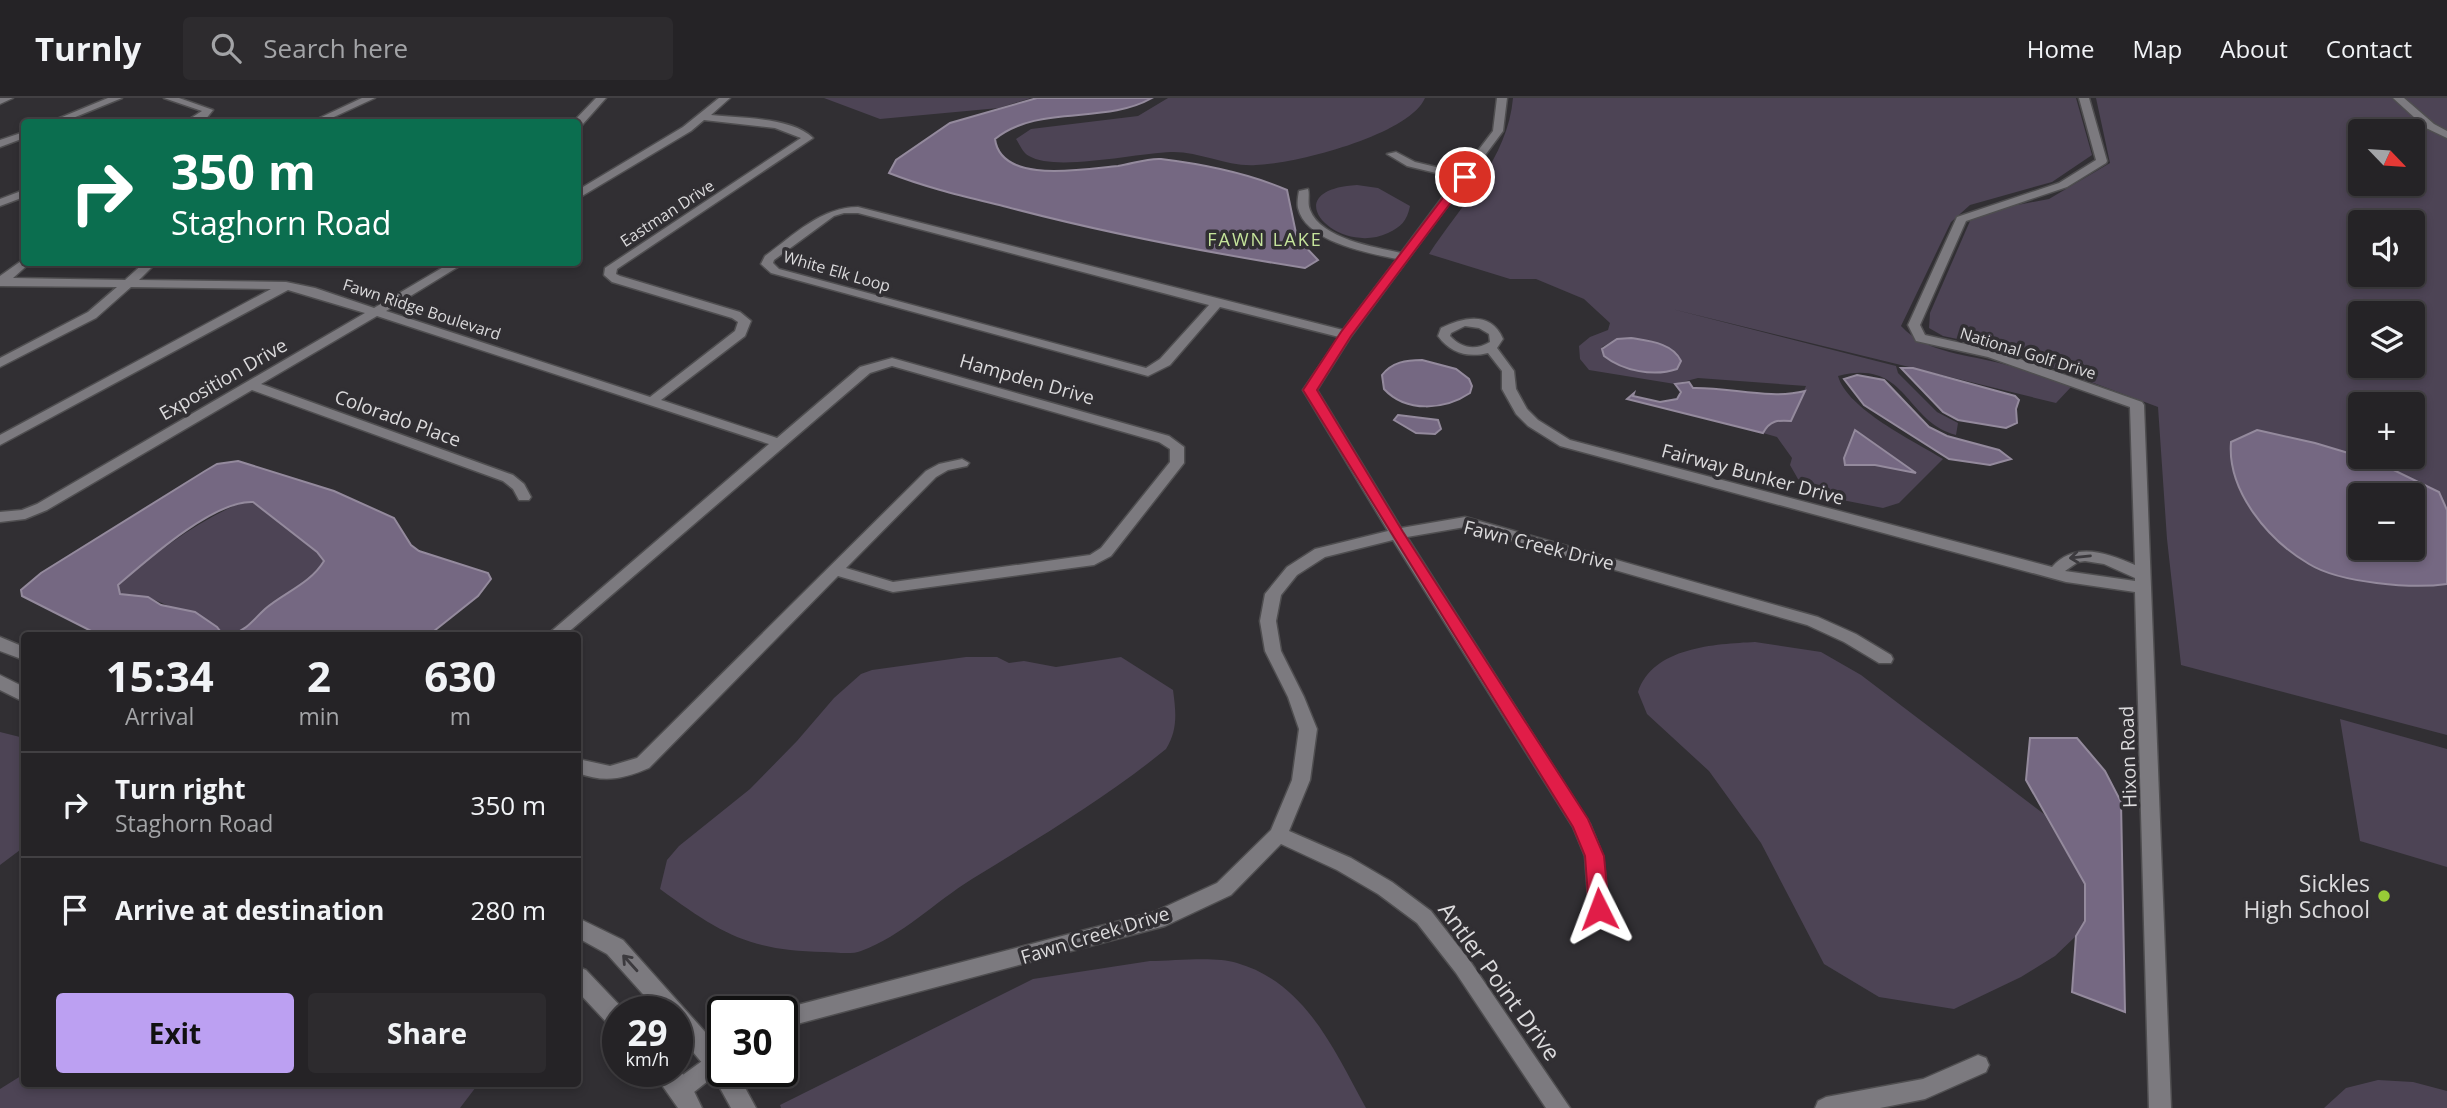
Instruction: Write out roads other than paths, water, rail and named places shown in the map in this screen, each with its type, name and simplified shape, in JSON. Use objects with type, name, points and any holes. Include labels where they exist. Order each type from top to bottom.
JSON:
[{"type":"main road","points":[[0,101],[8,98]]},
{"type":"main road","points":[[0,643],[21,653]]},
{"type":"main road","points":[[0,682],[21,693]]},
{"type":"main road","points":[[581,929],[615,947],[659,996]]},
{"type":"main road","points":[[581,980],[602,1002]]},
{"type":"main road","points":[[693,1033],[707,1049]]},
{"type":"main road","points":[[733,1087],[744,1108]]},
{"type":"street","points":[[63,119],[117,98]]},
{"type":"street","points":[[169,98],[208,110],[194,119]]},
{"type":"street","points":[[323,119],[370,98]]},
{"type":"street","points":[[581,120],[601,98]]},
{"type":"street","points":[[581,192],[704,117],[725,98]]},
{"type":"street","points":[[1502,98],[1498,131],[1346,335],[1310,390],[1397,534],[1581,824],[1594,856],[1599,909]]},
{"type":"street","name":"National Golf Drive","points":[[2084,98],[2102,161],[2063,185],[1961,219],[1914,325],[1920,338],[1992,354],[2137,405]]},
{"type":"street","points":[[2398,98],[2430,126],[2447,135]]},
{"type":"street","name":"Eastman Drive","points":[[651,402],[741,333],[745,321],[736,315],[616,279],[610,275],[611,268],[808,138],[803,132],[784,127],[704,117]]},
{"type":"street","points":[[0,144],[21,136]]},
{"type":"street","points":[[1392,155],[1411,164],[1465,177]]},
{"type":"street","points":[[1304,191],[1301,198],[1308,219],[1341,243],[1404,257]]},
{"type":"street","points":[[0,203],[21,194]]},
{"type":"street","name":"White Elk Loop","points":[[1217,303],[1165,362],[1148,372],[775,271],[767,264],[769,258],[830,214],[858,211],[1346,335]]},
{"type":"street","points":[[0,281],[21,266]]},
{"type":"street","points":[[0,363],[92,315],[147,266]]},
{"type":"street","name":"Exposition Drive","points":[[0,517],[25,514],[42,507],[454,266]]},
{"type":"street","name":"Fawn Ridge Boulevard","points":[[0,281],[286,286],[376,312],[779,443]]},
{"type":"street","points":[[0,441],[286,286]]},
{"type":"street","name":"Fairway Bunker Drive","points":[[1491,348],[1508,371],[1509,389],[1521,411],[1533,423],[1565,443],[2054,573],[2086,584],[2143,582]]},
{"type":"street","name":"Hampden Drive","points":[[558,632],[865,370],[892,362],[1164,439],[1177,447],[1177,463],[1107,552],[1094,560],[892,587],[835,570]]},
{"type":"street","name":"Colorado Place","points":[[251,385],[508,478],[519,487],[524,497]]},
{"type":"street","name":"Hixon Road","points":[[2137,405],[2160,1108]]},
{"type":"street","points":[[581,767],[597,774],[619,774],[643,763],[931,474],[944,467],[962,463]]},
{"type":"street","name":"Fawn Creek Drive","points":[[798,1015],[1158,920],[1224,889],[1278,835],[1301,780],[1308,729],[1296,696],[1273,651],[1268,621],[1273,594],[1292,571],[1320,553],[1397,534],[1465,522],[1812,621],[1850,638],[1885,659]]},
{"type":"street","points":[[2054,573],[2067,559],[2083,554],[2108,560],[2143,582]]},
{"type":"street","name":"Antler Point Drive","points":[[1278,835],[1345,863],[1424,917],[1463,967],[1559,1108]]},
{"type":"street","points":[[1826,1108],[1925,1088],[1978,1065]]},
{"type":"street","points":[[678,1089],[707,1072]]},
{"type":"place","name":"Sickles High School","points":[[2384,896]]},
{"type":"district","name":"FAWN LAKE","points":[[1265,239]]}]
